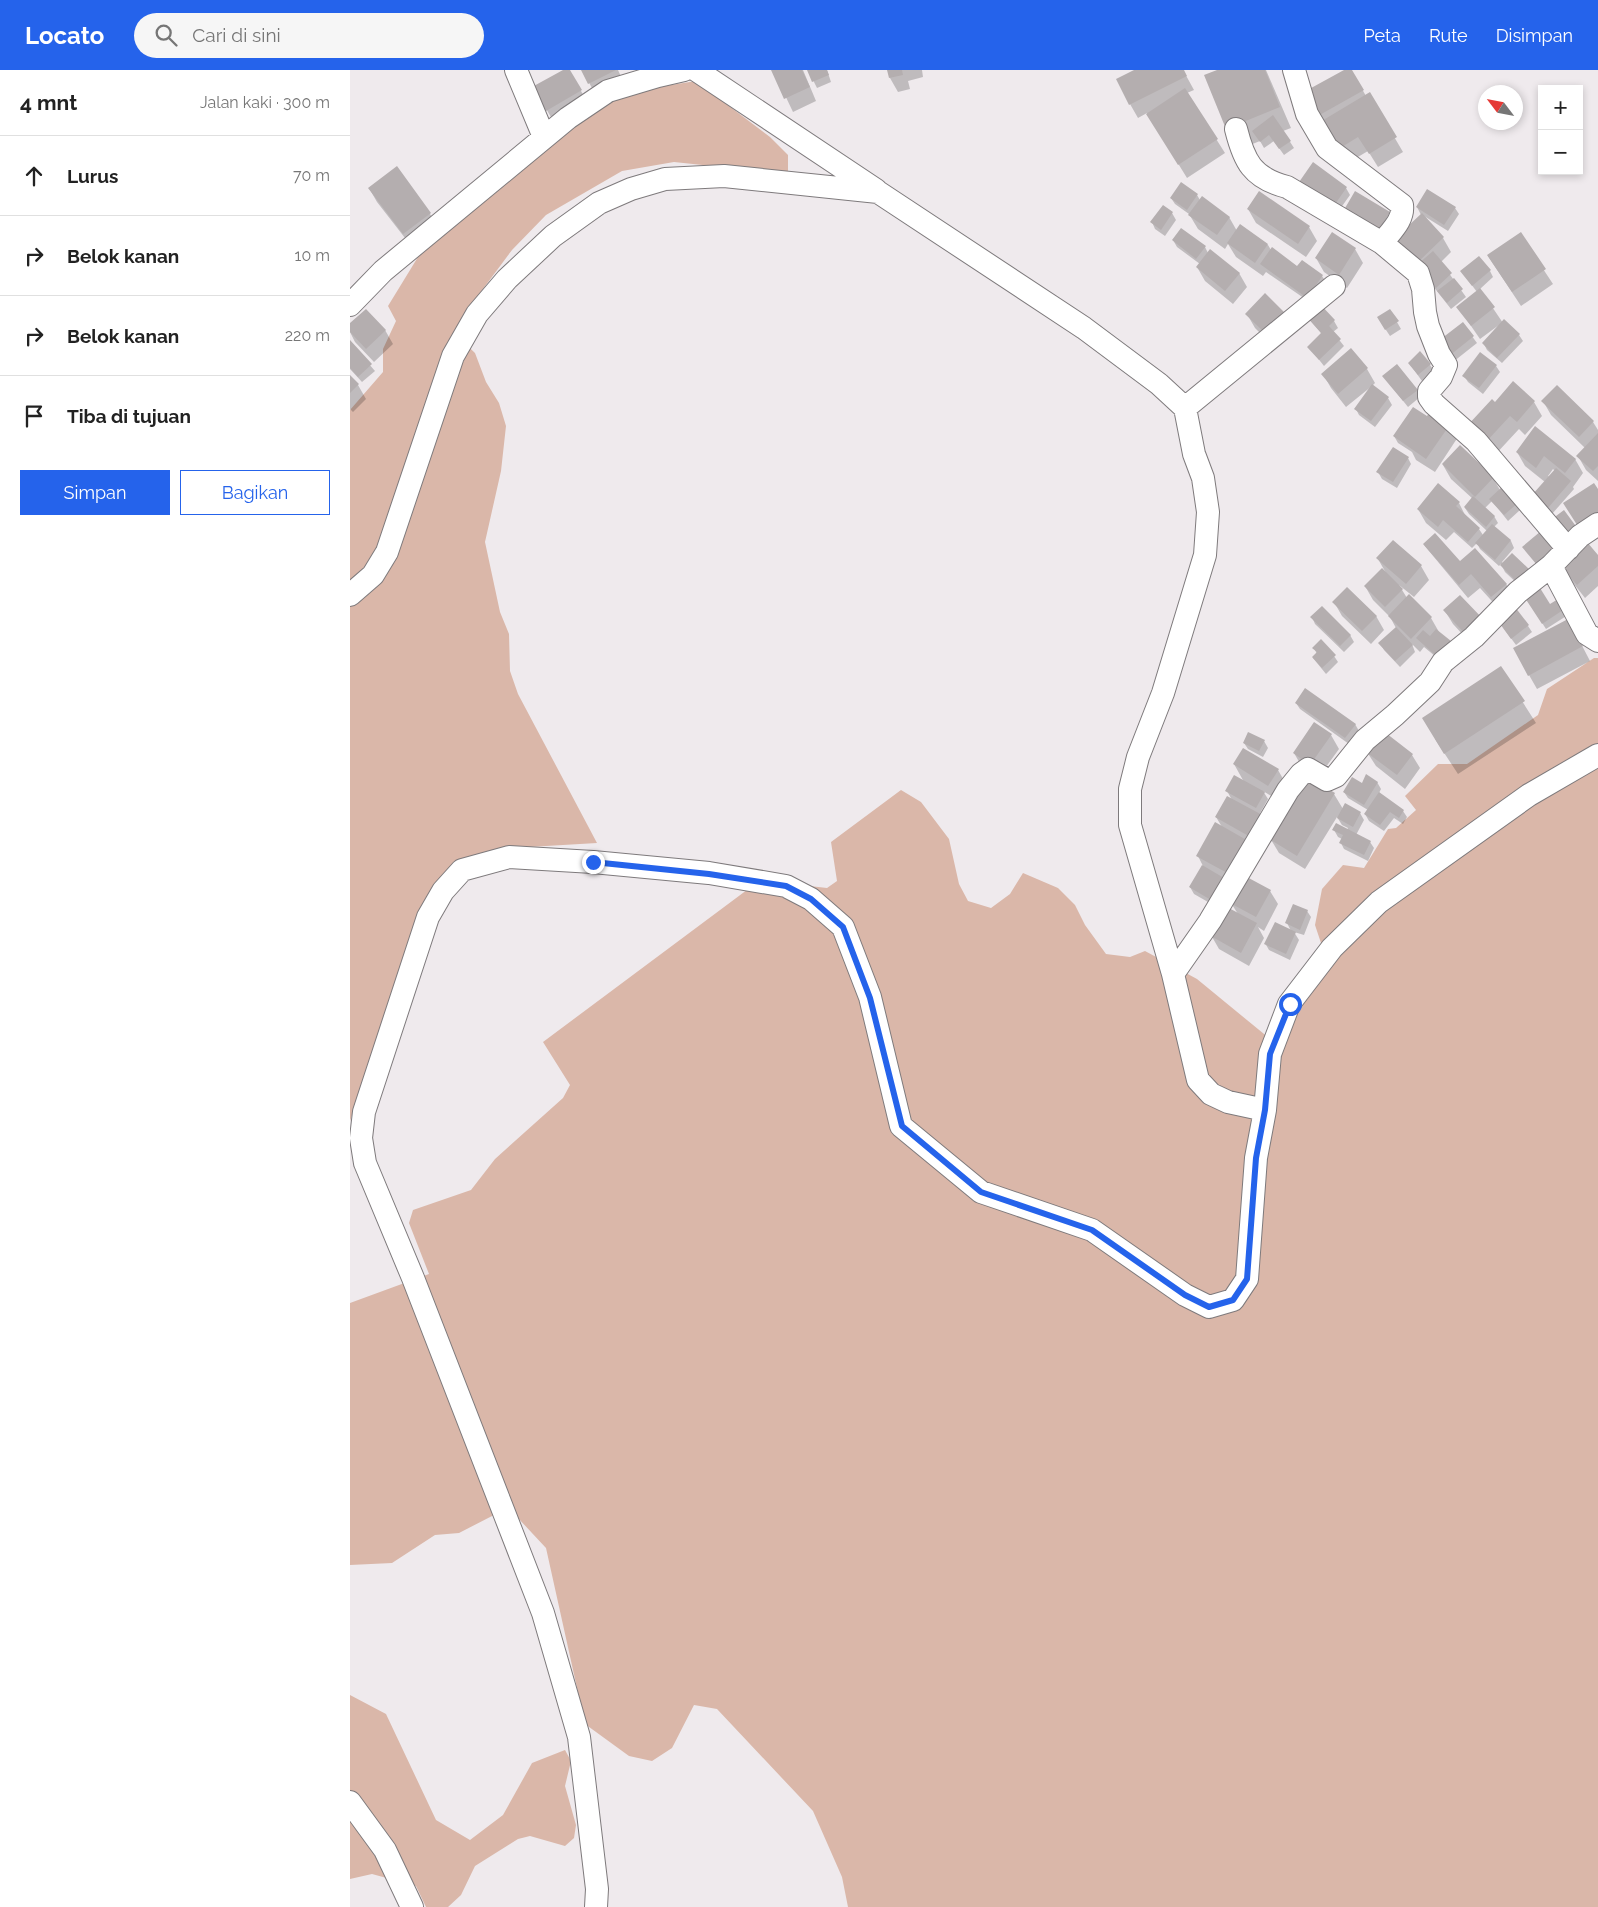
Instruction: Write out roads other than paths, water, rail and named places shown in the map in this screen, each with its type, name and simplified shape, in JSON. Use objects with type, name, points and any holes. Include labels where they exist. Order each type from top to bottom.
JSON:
[{"type":"street","points":[[516,70],[544,137]]},
{"type":"street","points":[[350,305],[383,271],[568,118],[608,92],[684,70]]},
{"type":"street","points":[[696,70],[1084,328],[1159,384],[1185,408],[1208,512],[1205,555],[1163,693],[1138,757],[1130,789],[1130,825],[1173,974],[1198,1080],[1211,1094],[1228,1102],[1265,1110]]},
{"type":"street","points":[[1294,70],[1307,114],[1327,148],[1402,205],[1403,212],[1400,220],[1382,243]]},
{"type":"street","points":[[1236,129],[1242,153],[1248,164],[1260,176],[1272,183],[1286,186],[1382,243],[1418,273],[1428,326],[1439,354],[1446,365],[1441,377],[1429,391],[1429,397],[1434,404],[1476,441],[1568,549]]},
{"type":"street","points":[[350,595],[373,575],[387,552],[453,356],[477,314],[507,279],[553,236],[600,203],[631,189],[666,179],[724,176],[878,192]]},
{"type":"street","points":[[1185,408],[1334,286]]},
{"type":"street","points":[[1173,974],[1210,921],[1288,790],[1301,774],[1308,769],[1327,780],[1336,776],[1365,740],[1395,716],[1430,682],[1443,662],[1474,637],[1518,592],[1551,566],[1580,536],[1598,524]]},
{"type":"street","points":[[1551,566],[1587,634],[1598,641]]},
{"type":"street","points":[[596,1907],[596,1889],[579,1737],[543,1613],[413,1278],[365,1162],[361,1138],[364,1112],[428,917],[443,891],[462,870],[509,857],[593,862],[709,874],[786,886],[811,899],[843,927],[870,998],[902,1126],[981,1192],[1092,1230],[1185,1295],[1209,1307],[1233,1300],[1247,1279],[1256,1158],[1265,1110],[1270,1054],[1290,1004],[1332,948],[1379,902],[1529,795],[1598,756]]},
{"type":"street","points":[[350,1802],[385,1850],[412,1907]]}]
